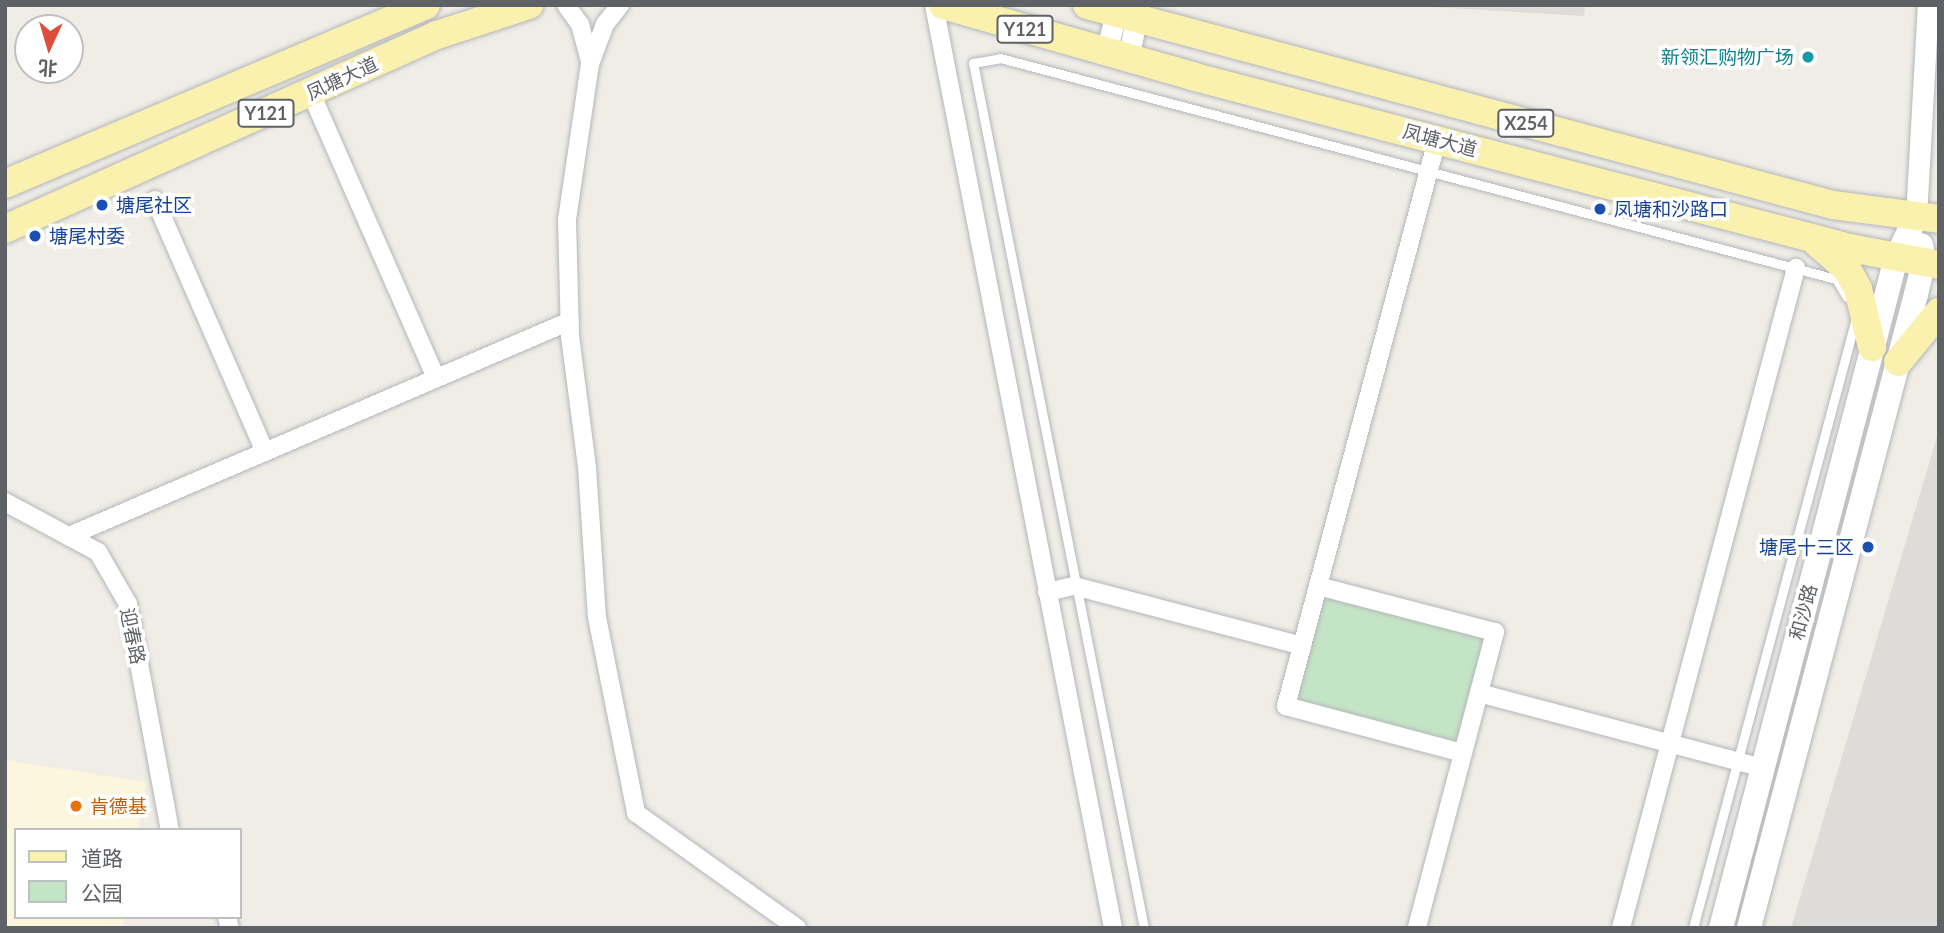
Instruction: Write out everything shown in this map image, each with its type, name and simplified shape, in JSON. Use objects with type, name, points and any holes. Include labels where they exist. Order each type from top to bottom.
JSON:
[{"type":"main road","name":"凤塘大道","points":[[5,184],[426,5]]},
{"type":"main road","name":"凤塘大道","points":[[5,229],[437,35],[529,5]]},
{"type":"main road","name":"凤塘大道","points":[[943,5],[1117,56],[1896,258],[1931,264]]},
{"type":"main road","name":"凤塘大道","points":[[1087,5],[1128,10],[1211,39],[1833,205],[1927,218]]},
{"type":"main road","points":[[1169,5],[1182,21],[1211,39]]},
{"type":"main road","points":[[84,150],[102,187]]},
{"type":"main road","name":"和沙路","points":[[1721,928],[1896,258],[1927,218]]},
{"type":"main road","name":"和沙路","points":[[1749,928],[1898,362],[1931,264],[1927,218]]},
{"type":"main road","name":"X254","points":[[1803,234],[1829,249],[1847,269],[1864,305],[1872,347]]},
{"type":"main road","points":[[1898,362],[1939,312]]},
{"type":"street","points":[[566,5],[580,24],[590,64]]},
{"type":"street","points":[[620,5],[605,24],[590,64],[567,220],[570,321],[587,467],[597,617],[636,813],[797,928]]},
{"type":"street","points":[[934,5],[1114,928]]},
{"type":"street","name":"和沙路","points":[[1927,218],[1928,5]]},
{"type":"street","points":[[1117,56],[1128,10]]},
{"type":"street","points":[[311,93],[436,378]]},
{"type":"street","points":[[1437,139],[1286,706],[1463,753]]},
{"type":"street","points":[[155,200],[265,452]]},
{"type":"street","points":[[1620,928],[1796,268]]},
{"type":"street","points":[[69,536],[570,321]]},
{"type":"street","name":"迎春路","points":[[5,502],[98,552],[128,604],[170,828]]},
{"type":"street","points":[[1047,592],[1074,586],[1302,646]]},
{"type":"street","points":[[1318,586],[1495,632],[1417,928]]},
{"type":"street","points":[[1479,693],[1763,768]]},
{"type":"lane","points":[[1144,928],[1074,586],[973,63],[1000,58],[1836,279],[1857,314],[1693,928]]},
{"type":"shaded area","points":[[1400,5],[1585,5],[1584,16]]},
{"type":"shaded area","points":[[1939,430],[1939,928],[1791,928]]},
{"type":"shaded area","points":[[5,760],[146,782],[138,828],[14,828],[14,919],[124,919],[122,928],[5,928]]},
{"type":"green space","points":[[1324,595],[1484,638],[1456,744],[1296,701]]},
{"type":"place","name":"新领汇购物广场","points":[[1808,57]]},
{"type":"place","name":"塘尾社区","points":[[102,205]]},
{"type":"place","name":"凤塘和沙路口","points":[[1600,209]]},
{"type":"place","name":"塘尾村委","points":[[35,236]]},
{"type":"place","name":"塘尾十三区","points":[[1868,547]]},
{"type":"place","name":"肯德基","points":[[76,806]]}]
